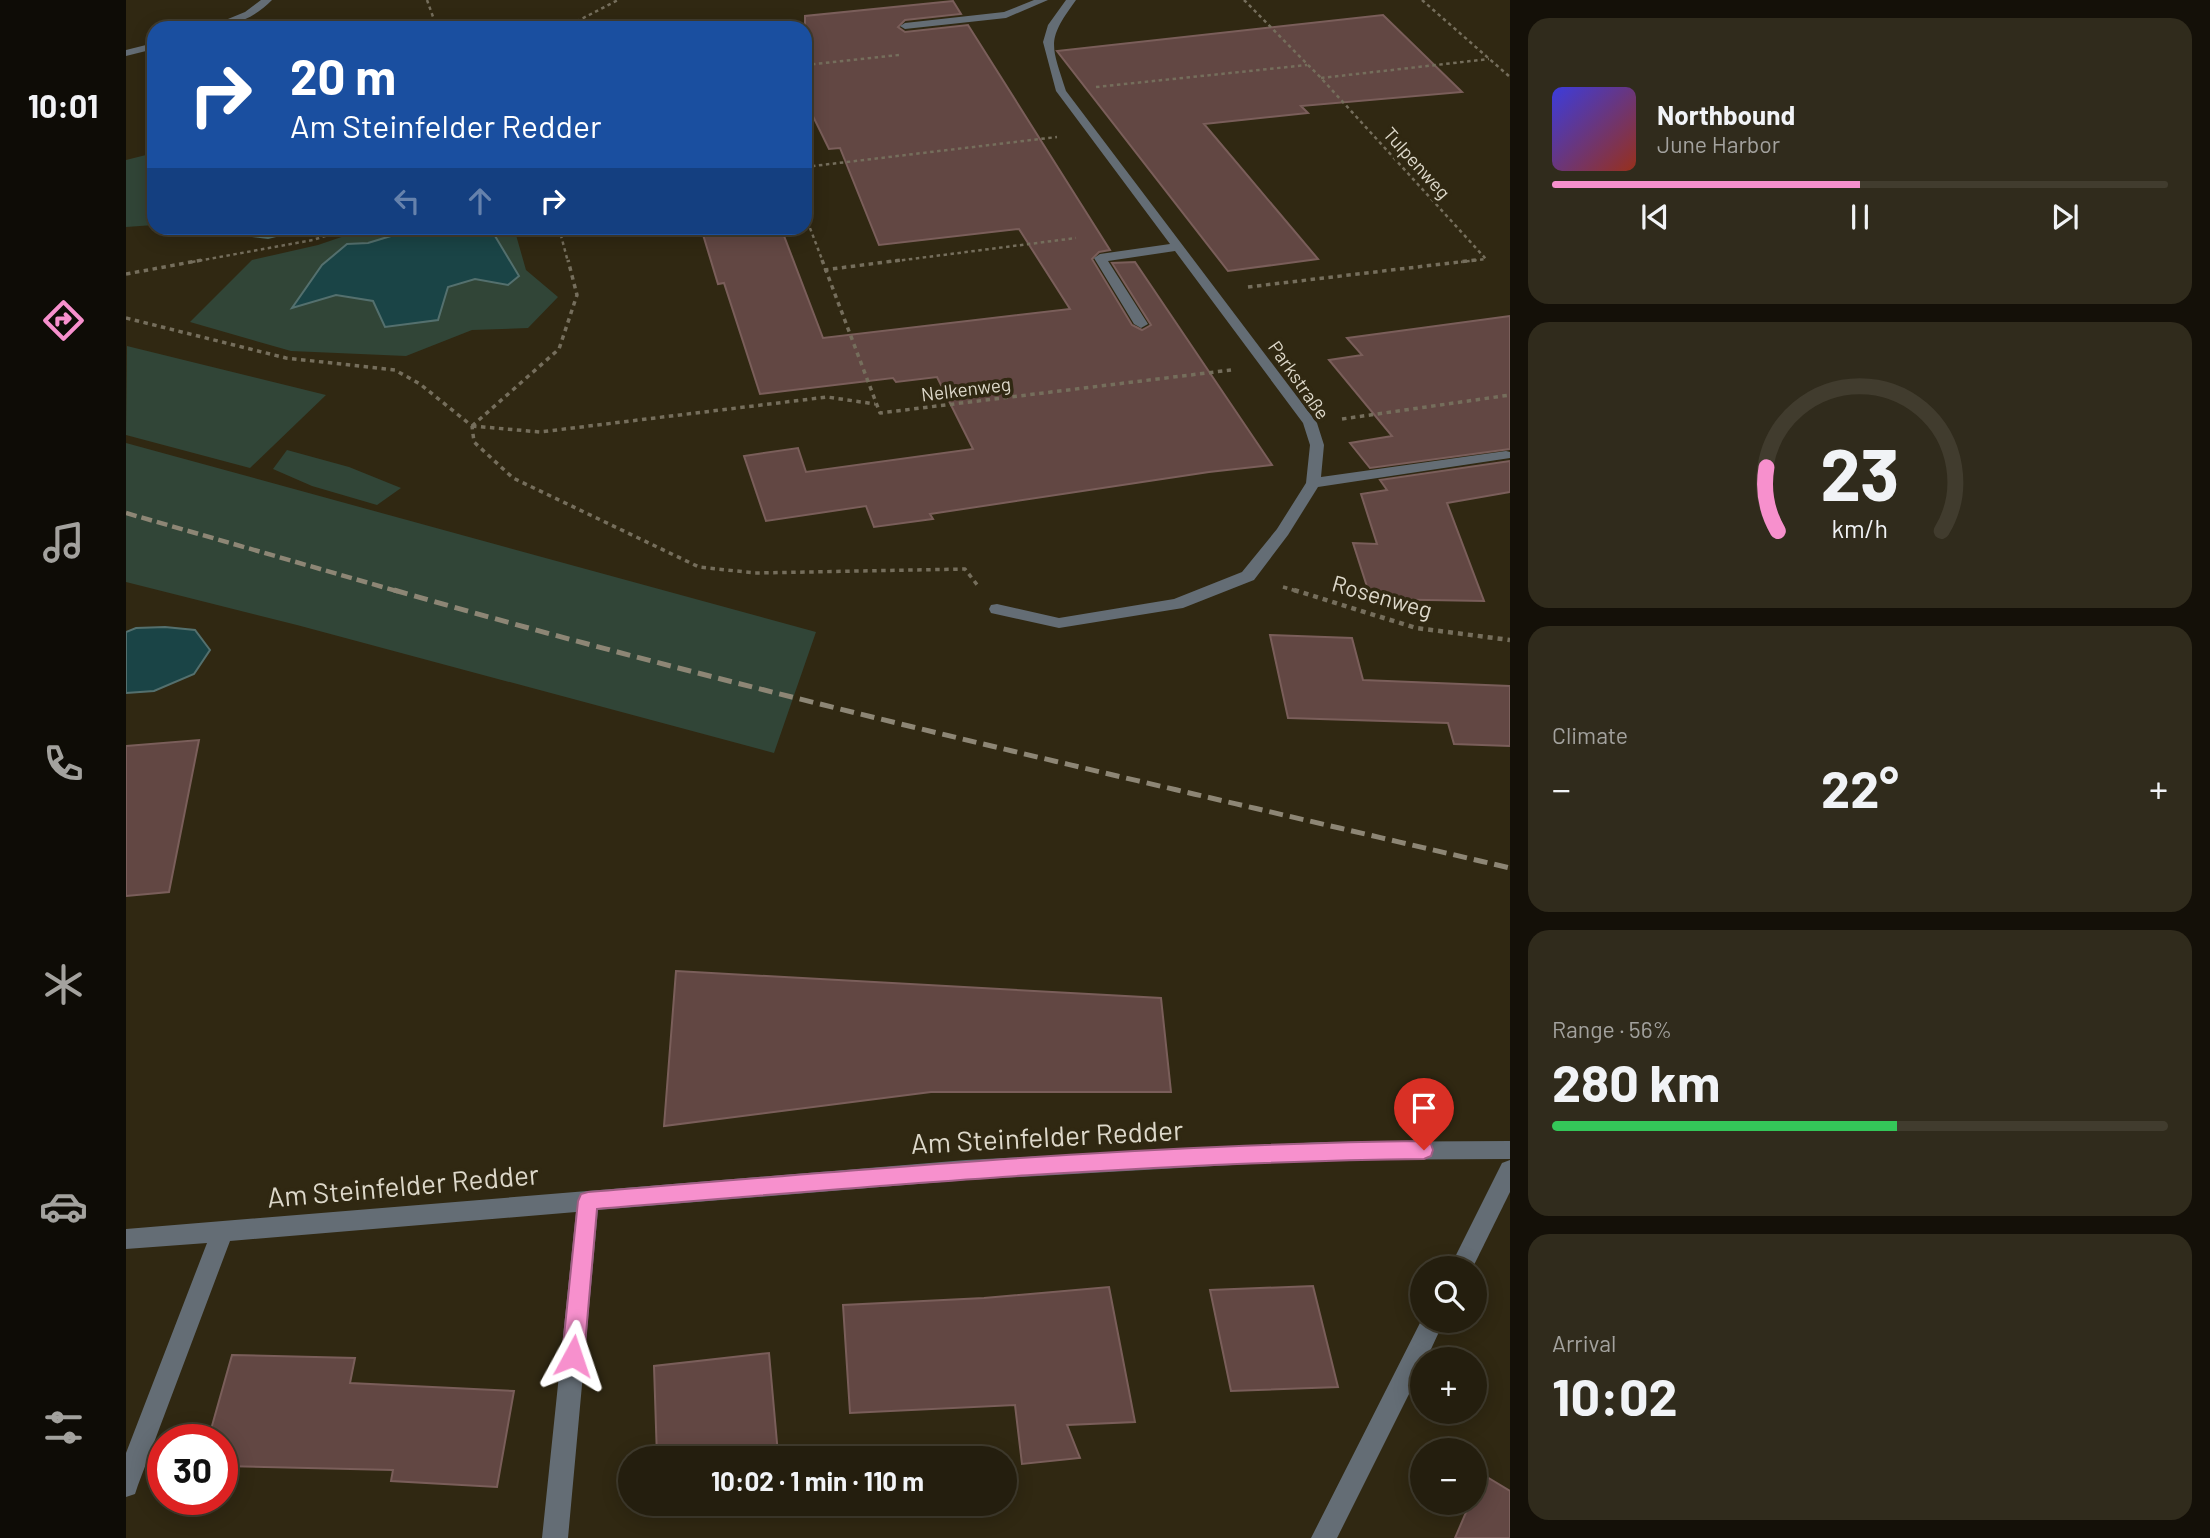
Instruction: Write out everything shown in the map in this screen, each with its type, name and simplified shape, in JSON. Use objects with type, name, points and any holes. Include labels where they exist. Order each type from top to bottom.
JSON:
[{"type":"street","points":[[230,21],[249,14],[267,0]]},
{"type":"street","points":[[905,26],[1006,15],[1043,0]]},
{"type":"street","name":"Parkstraße","points":[[997,609],[1059,622],[1177,604],[1248,576],[1283,532],[1313,483],[1317,445],[1310,424],[1060,91],[1046,39],[1051,25],[1071,0]]},
{"type":"street","points":[[126,53],[147,48]]},
{"type":"street","points":[[1141,324],[1100,258],[1178,247]]},
{"type":"street","points":[[1313,483],[1506,455]]},
{"type":"street","name":"Am Steinfelder Redder","points":[[126,1239],[966,1170],[1322,1151],[1510,1150]]},
{"type":"street","points":[[1467,1256],[1510,1170]]},
{"type":"street","points":[[555,1538],[588,1201]]},
{"type":"street","points":[[126,1485],[223,1231]]},
{"type":"street","points":[[1324,1538],[1427,1333]]},
{"type":"path","points":[[427,0],[434,21]]},
{"type":"path","points":[[578,21],[618,0]]},
{"type":"path","name":"Tulpenweg","points":[[1212,291],[1486,259],[1321,78],[1244,0]]},
{"type":"path","points":[[1422,0],[1510,77]]},
{"type":"path","points":[[1321,78],[1489,59]]},
{"type":"path","points":[[1060,91],[1308,65]]},
{"type":"path","points":[[812,166],[1092,133]]},
{"type":"path","points":[[126,274],[328,235]]},
{"type":"path","points":[[472,426],[559,349],[578,295],[561,235]]},
{"type":"path","points":[[126,318],[286,358],[395,370],[421,384],[472,426],[540,432],[827,397],[875,404],[812,235]]},
{"type":"path","points":[[824,270],[1082,237]]},
{"type":"path","name":"Nelkenweg","points":[[875,404],[880,413],[1266,366]]},
{"type":"path","points":[[1310,424],[1510,395]]},
{"type":"path","points":[[472,426],[474,442],[513,478],[699,567],[755,573],[965,569],[997,609]]},
{"type":"path","name":"Rosenweg","points":[[1248,576],[1416,628],[1510,640]]},
{"type":"green space","points":[[147,155],[147,226],[126,227],[126,160]]},
{"type":"green space","points":[[347,235],[397,235],[388,239],[347,244],[293,307],[336,295],[373,301],[475,279],[508,285],[519,277],[494,235],[516,235],[526,270],[558,297],[528,328],[472,330],[406,356],[291,351],[190,322],[252,260],[318,245]]},
{"type":"green space","points":[[127,346],[326,395],[250,468],[126,435]]},
{"type":"green space","points":[[126,443],[816,632],[774,753],[126,582]]},
{"type":"green space","points":[[287,450],[349,467],[401,488],[377,505],[312,486],[273,469]]},
{"type":"water","points":[[244,235],[280,235],[268,238]]},
{"type":"water","points":[[394,235],[494,235],[519,276],[508,285],[475,279],[448,287],[438,320],[385,327],[373,301],[336,295],[292,308],[322,265],[347,244],[368,243]]},
{"type":"water","points":[[136,628],[195,630],[210,650],[194,674],[154,691],[126,693],[126,632]]},
{"type":"building","points":[[953,1],[961,14],[905,20],[898,27],[905,32],[968,25],[1110,250],[1099,252],[1092,259],[1132,325],[1142,330],[1151,325],[1112,263],[1135,262],[1272,465],[930,514],[933,519],[874,527],[866,506],[766,521],[744,456],[798,448],[806,472],[973,449],[937,377],[896,382],[893,378],[760,394],[724,283],[718,284],[703,235],[784,235],[823,338],[1070,309],[1019,229],[879,245],[840,148],[829,149],[812,114],[812,21],[805,21],[805,16]]},
{"type":"building","points":[[1383,15],[1462,92],[1301,106],[1308,113],[1204,124],[1318,259],[1228,271],[1057,51]]},
{"type":"building","points":[[1510,316],[1510,449],[1370,468],[1350,443],[1392,436],[1329,360],[1362,355],[1347,338]]},
{"type":"building","points":[[1510,461],[1510,492],[1447,503],[1484,601],[1371,599],[1353,543],[1377,544],[1361,494],[1387,490],[1380,480]]},
{"type":"building","points":[[1270,635],[1352,638],[1363,680],[1510,686],[1510,746],[1454,744],[1448,723],[1288,718]]},
{"type":"building","points":[[199,740],[169,892],[126,896],[126,746]]},
{"type":"building","points":[[676,971],[1161,998],[1171,1092],[931,1092],[664,1126]]},
{"type":"building","points":[[1313,1286],[1338,1387],[1231,1391],[1210,1290]]},
{"type":"building","points":[[1109,1287],[1135,1422],[1067,1425],[1080,1458],[1022,1464],[1015,1405],[850,1413],[843,1305],[984,1298]]},
{"type":"building","points":[[769,1353],[777,1446],[657,1446],[654,1366]]},
{"type":"building","points":[[232,1355],[355,1358],[350,1383],[514,1391],[497,1487],[391,1481],[393,1470],[238,1466],[238,1424],[213,1424]]},
{"type":"building","points":[[1487,1477],[1510,1491],[1510,1538],[1455,1538],[1465,1515],[1487,1515]]},
{"type":"railway","points":[[126,513],[400,592]]},
{"type":"railway","points":[[394,590],[811,702],[1510,868]]},
{"type":"route","points":[[573,1356],[588,1201],[966,1170],[1322,1151],[1424,1150]]}]
